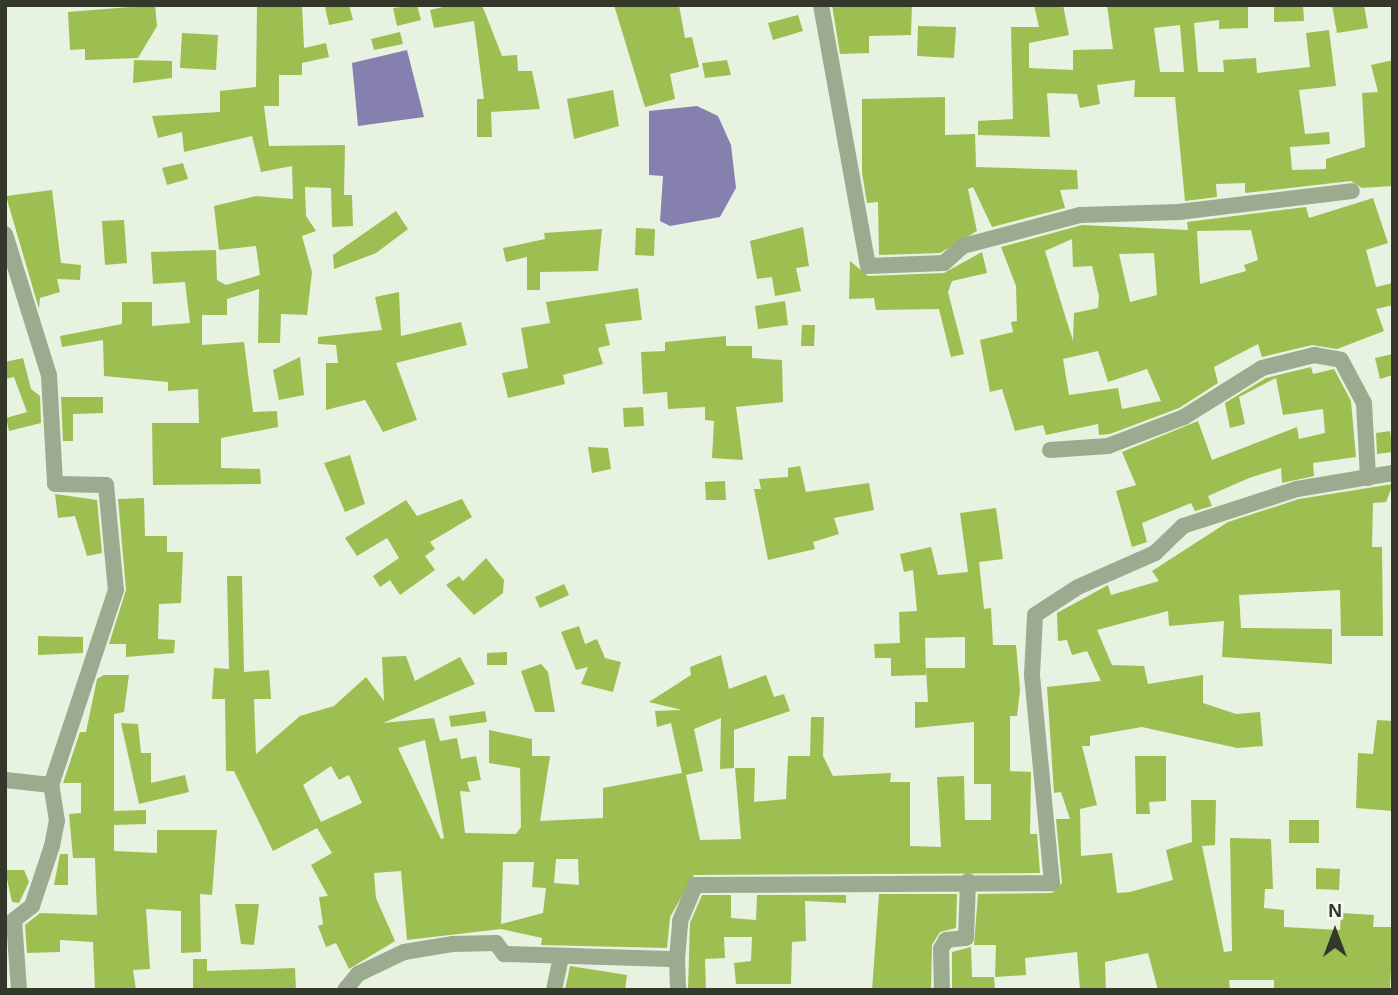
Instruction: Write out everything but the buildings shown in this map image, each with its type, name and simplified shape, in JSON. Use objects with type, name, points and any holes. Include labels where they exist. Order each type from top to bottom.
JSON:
[{"type":"street","points":[[821,5],[869,266],[944,263],[963,246],[1080,215],[1179,212],[1352,191]]},
{"type":"street","points":[[5,234],[49,375],[55,484],[106,485],[115,550],[111,612],[51,785],[57,821],[52,846],[32,906],[13,920],[19,990]]},
{"type":"street","points":[[1050,450],[1108,446],[1184,417],[1262,368],[1314,355],[1341,360],[1364,402],[1368,478]]},
{"type":"street","points":[[678,990],[680,921],[695,885],[968,881],[1052,883],[1034,718],[1035,615],[1078,587],[1155,553],[1183,526],[1297,489],[1393,473]]},
{"type":"street","points":[[5,780],[51,785]]},
{"type":"street","points":[[942,990],[941,949],[946,940],[966,938],[968,881]]},
{"type":"street","points":[[345,990],[358,974],[404,953],[453,944],[496,943],[504,954],[677,958]]},
{"type":"street","points":[[554,990],[561,956]]},
{"type":"shaded area","points":[[407,50],[424,117],[358,126],[352,63]]},
{"type":"shaded area","points":[[697,106],[718,116],[731,145],[736,188],[720,217],[670,226],[660,221],[663,176],[649,175],[649,111]]}]
